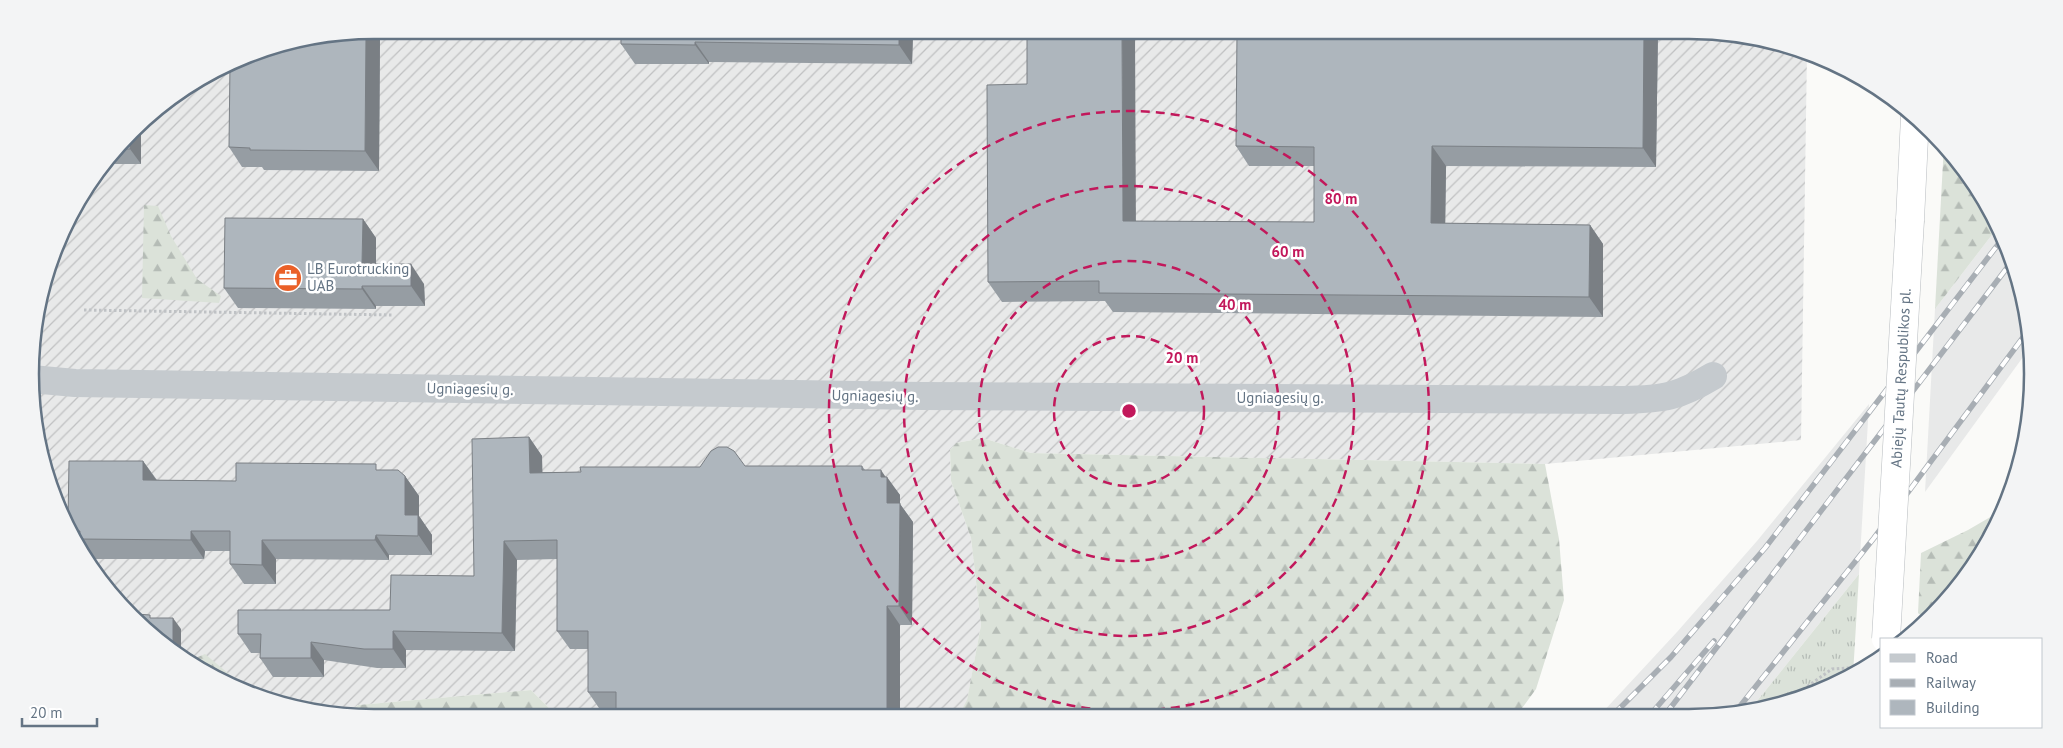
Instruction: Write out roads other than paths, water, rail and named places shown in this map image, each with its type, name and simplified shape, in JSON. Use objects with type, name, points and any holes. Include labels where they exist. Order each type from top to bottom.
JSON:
[{"type":"highway","name":"Abiejų Tautų Respublikos pl.","points":[[1886,638],[1915,126]]},
{"type":"street","name":"Ugniagesių g.","points":[[39,380],[75,383],[912,396],[1624,400],[1660,399],[1688,391],[1713,376]]},
{"type":"railway","points":[[1619,709],[1671,657],[1765,548],[1998,244]]},
{"type":"railway","points":[[1670,709],[2007,268]]},
{"type":"railway","points":[[1741,705],[1874,538],[2022,339]]},
{"type":"railway","points":[[1655,709],[1714,641]]},
{"type":"place","name":"LB Eurotrucking UAB","points":[[288,278]]}]
